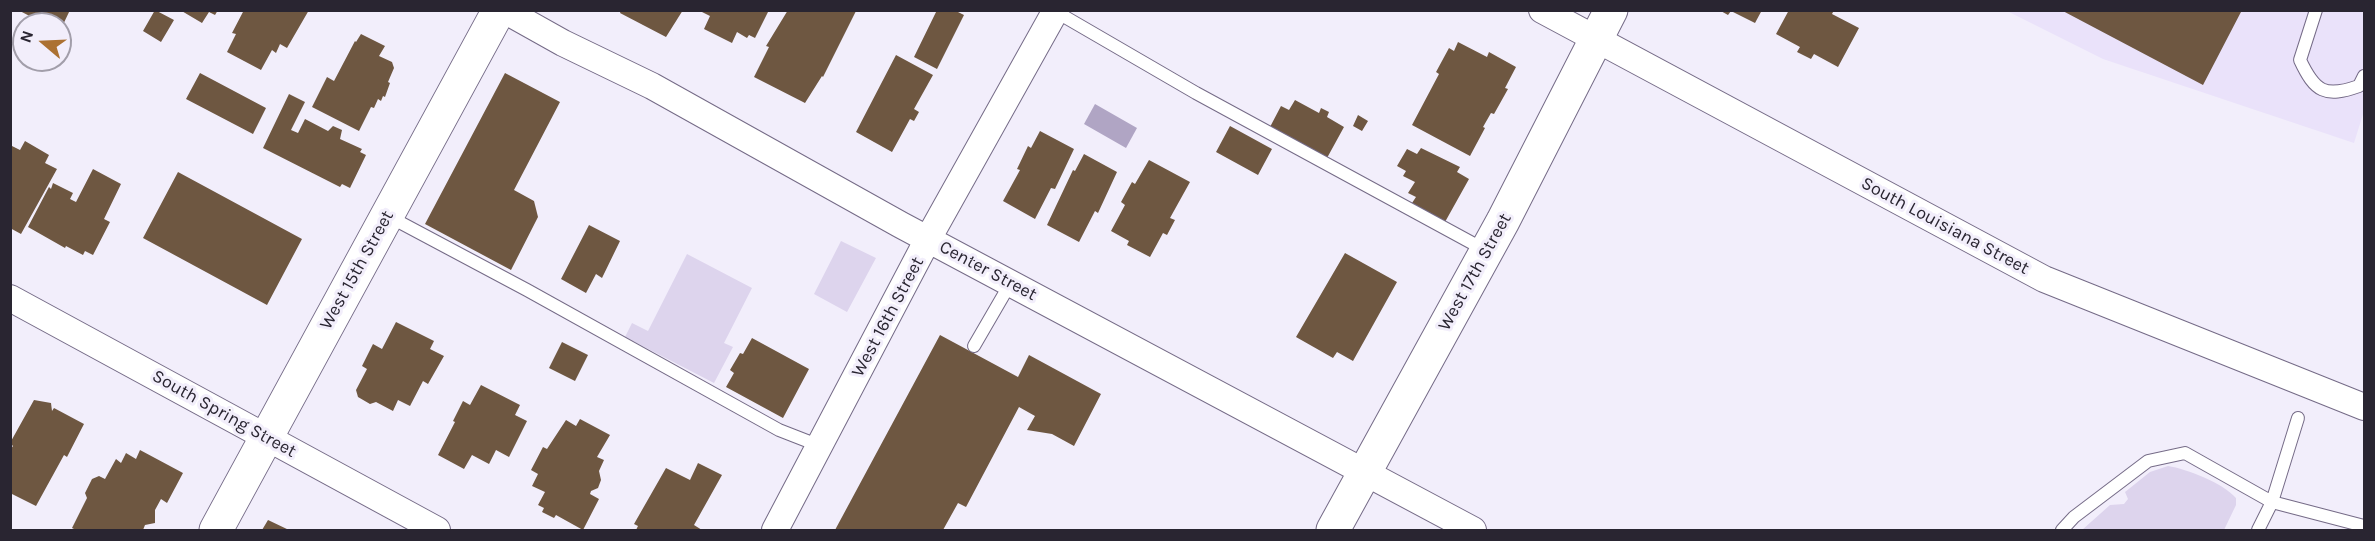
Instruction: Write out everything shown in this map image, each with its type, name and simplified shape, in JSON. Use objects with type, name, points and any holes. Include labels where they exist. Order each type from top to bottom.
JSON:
[{"type":"street","name":"West 15th Street","points":[[216,531],[499,10]]},
{"type":"street","name":"Center Street","points":[[504,10],[563,43],[652,86],[1010,284],[1473,531]]},
{"type":"street","name":"South Louisiana Street","points":[[1542,10],[2044,279],[2364,407]]},
{"type":"street","name":"West 17th Street","points":[[1333,531],[1487,251],[1611,10]]},
{"type":"street","name":"West 16th Street","points":[[775,531],[928,239],[1055,11]]},
{"type":"street","name":"South Spring Street","points":[[10,298],[437,531]]},
{"type":"lane","points":[[2316,10],[2305,38],[2300,60],[2308,77],[2321,90],[2338,93],[2359,86],[2364,76]]},
{"type":"lane","points":[[1055,11],[1196,93],[1487,251]]},
{"type":"lane","points":[[387,215],[779,430],[820,446]]},
{"type":"lane","points":[[975,346],[1010,284]]},
{"type":"lane","points":[[2258,531],[2272,502],[2298,418]]},
{"type":"lane","points":[[2062,531],[2074,517],[2148,461],[2185,453],[2272,502],[2364,526]]},
{"type":"shaded area","points":[[2007,11],[2364,11],[2364,111],[2354,143],[2103,59]]},
{"type":"shaded area","points":[[1095,104],[1137,128],[1126,148],[1084,124]]},
{"type":"shaded area","points":[[841,241],[876,258],[847,312],[814,294]]},
{"type":"shaded area","points":[[687,254],[752,288],[724,343],[733,347],[714,383],[625,337],[632,323],[648,331]]},
{"type":"shaded area","points":[[2168,466],[2204,478],[2223,487],[2236,498],[2236,505],[2224,530],[2082,530],[2110,505],[2124,504],[2128,499],[2125,492],[2150,472]]},
{"type":"building","points":[[18,10],[70,10],[69,12],[22,12]]},
{"type":"building","points":[[155,10],[174,20],[161,42],[143,31]]},
{"type":"building","points":[[180,10],[218,10],[215,15],[209,12],[202,23]]},
{"type":"building","points":[[244,10],[309,10],[287,48],[280,44],[276,53],[272,50],[261,70],[227,52],[236,34],[232,33]]},
{"type":"building","points":[[621,10],[683,10],[666,37],[620,13]]},
{"type":"building","points":[[698,10],[769,10],[755,38],[749,35],[747,38],[737,32],[732,43],[704,29],[710,16]]},
{"type":"building","points":[[788,10],[856,11],[823,77],[805,103],[754,77],[769,47],[766,46]]},
{"type":"building","points":[[937,10],[954,10],[964,15],[937,69],[914,57]]},
{"type":"building","points":[[1719,10],[1762,10],[1755,23],[1731,11],[1728,15]]},
{"type":"building","points":[[1789,10],[1834,10],[1832,14],[1859,28],[1838,67],[1814,54],[1811,59],[1797,52],[1800,47],[1776,34]]},
{"type":"building","points":[[2061,10],[2242,10],[2203,85]]},
{"type":"building","points":[[361,34],[385,46],[379,56],[392,62],[394,68],[385,97],[383,96],[381,101],[378,99],[374,108],[371,107],[359,131],[312,107],[327,77],[334,81]]},
{"type":"building","points":[[1458,42],[1487,57],[1489,52],[1516,67],[1505,88],[1508,89],[1494,114],[1491,113],[1483,127],[1485,128],[1470,156],[1412,125],[1439,74],[1436,72],[1449,48],[1454,51]]},
{"type":"building","points":[[896,55],[933,75],[914,109],[919,112],[914,121],[910,119],[892,152],[856,132]]},
{"type":"building","points":[[200,73],[266,108],[253,134],[186,99]]},
{"type":"building","points":[[505,73],[560,102],[514,190],[534,201],[538,217],[511,270],[425,224]]},
{"type":"building","points":[[289,94],[305,102],[291,130],[298,133],[305,119],[328,131],[333,126],[342,130],[340,139],[362,149],[360,152],[366,155],[350,188],[342,184],[340,187],[263,148]]},
{"type":"building","points":[[1295,100],[1319,113],[1321,108],[1329,112],[1327,117],[1344,127],[1327,158],[1270,127],[1281,106],[1289,110]]},
{"type":"building","points":[[1358,115],[1368,121],[1362,131],[1353,126]]},
{"type":"building","points":[[1230,126],[1272,149],[1258,175],[1216,152]]},
{"type":"building","points":[[1040,131],[1074,149],[1055,189],[1051,188],[1035,219],[1003,201],[1020,170],[1017,169],[1028,146],[1031,148]]},
{"type":"building","points":[[25,141],[49,155],[45,163],[57,169],[21,234],[10,228],[10,145],[20,150]]},
{"type":"building","points":[[1421,148],[1460,167],[1457,172],[1469,179],[1445,222],[1412,203],[1416,197],[1408,193],[1415,182],[1403,176],[1406,171],[1397,166],[1407,149],[1417,154]]},
{"type":"building","points":[[1084,154],[1117,172],[1098,213],[1095,211],[1079,242],[1047,225],[1073,170],[1075,171]]},
{"type":"building","points":[[1149,160],[1190,182],[1170,218],[1175,220],[1167,235],[1163,233],[1150,257],[1127,245],[1129,241],[1111,231],[1125,205],[1121,202],[1132,182],[1135,184]]},
{"type":"building","points":[[93,169],[121,184],[104,219],[110,222],[93,255],[85,251],[83,255],[66,246],[65,248],[28,227],[53,183],[73,193],[70,199],[76,202]]},
{"type":"building","points":[[178,172],[302,239],[267,305],[143,238]]},
{"type":"building","points":[[589,225],[620,241],[602,278],[596,274],[586,293],[561,279]]},
{"type":"building","points":[[1345,253],[1397,282],[1353,361],[1337,352],[1333,358],[1296,337]]},
{"type":"building","points":[[396,322],[434,341],[430,349],[444,356],[428,384],[423,381],[410,406],[398,400],[393,411],[376,402],[370,404],[358,397],[356,390],[367,369],[362,366],[373,344],[382,349]]},
{"type":"building","points":[[940,335],[1018,377],[1029,355],[1101,394],[1074,446],[1052,434],[1027,430],[1035,416],[1019,407],[966,507],[958,503],[943,530],[835,530]]},
{"type":"building","points":[[752,338],[809,369],[783,418],[726,387],[734,373],[730,370]]},
{"type":"building","points":[[562,342],[588,355],[575,381],[549,368]]},
{"type":"building","points":[[481,385],[520,405],[515,415],[527,421],[509,457],[496,450],[489,464],[472,455],[464,469],[438,455],[463,401],[470,405]]},
{"type":"building","points":[[34,400],[51,403],[52,411],[54,408],[84,424],[67,457],[64,455],[36,506],[10,493],[10,450],[13,446],[10,443]]},
{"type":"building","points":[[580,419],[610,435],[597,457],[604,460],[599,471],[601,480],[598,488],[590,494],[599,499],[583,530],[556,515],[554,518],[542,512],[544,508],[538,505],[545,492],[532,486],[538,474],[531,470],[543,447],[547,449],[566,420],[576,426]]},
{"type":"building","points":[[140,450],[183,473],[167,503],[161,499],[155,510],[155,523],[145,525],[143,530],[76,530],[72,528],[87,498],[85,493],[92,479],[99,476],[105,479],[116,459],[121,463],[126,453],[136,459]]},
{"type":"building","points":[[698,463],[722,475],[694,525],[702,530],[636,530],[638,526],[634,524],[666,468],[690,480]]},
{"type":"building","points":[[268,520],[289,530],[262,530]]}]
